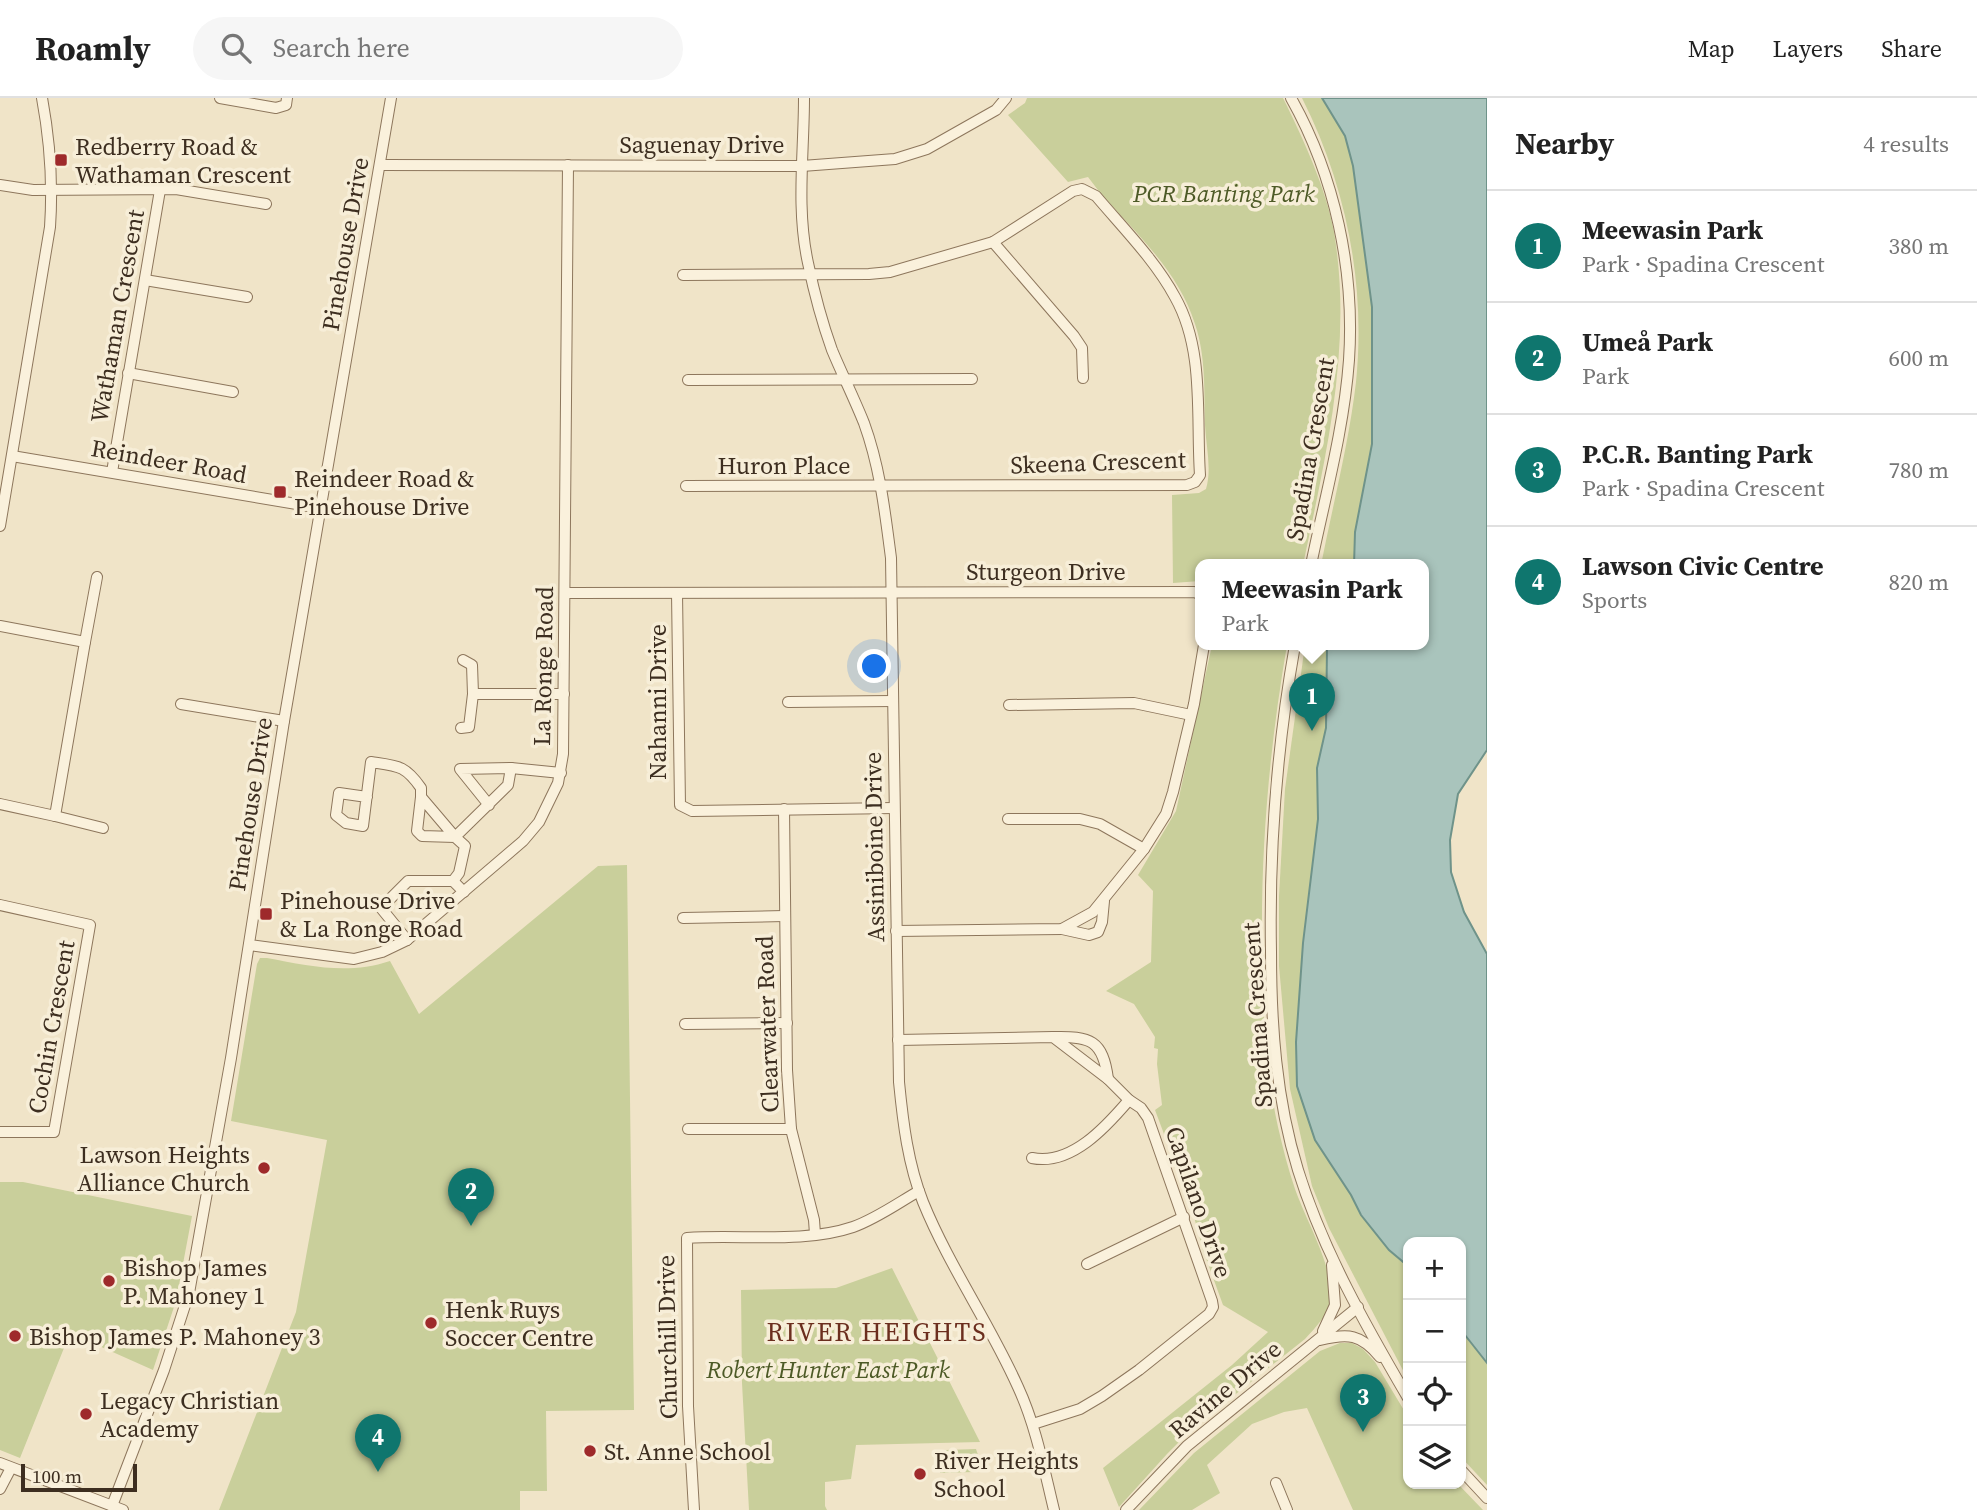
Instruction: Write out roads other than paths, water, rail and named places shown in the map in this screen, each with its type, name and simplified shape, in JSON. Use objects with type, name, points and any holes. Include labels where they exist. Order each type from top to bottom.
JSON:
[{"type":"street","points":[[0,526],[50,227],[50,153],[41,98]]},
{"type":"street","points":[[220,98],[276,108],[286,105],[287,98]]},
{"type":"street","name":"Pinehouse Drive","points":[[112,1506],[164,1370],[189,1293],[391,98]]},
{"type":"street","name":"Assiniboine Drive","points":[[804,98],[802,219],[811,275],[831,347],[864,424],[882,486],[891,558],[898,1040],[903,1127],[919,1191],[945,1249],[1018,1387],[1033,1424],[1054,1510]]},
{"type":"street","name":"Saguenay Drive","points":[[380,165],[802,166],[895,159],[927,149],[996,110],[1006,98]]},
{"type":"street","name":"Spadina Crescent","points":[[1291,98],[1322,166],[1336,211],[1349,292],[1349,359],[1342,415],[1312,559]]},
{"type":"street","name":"La Ronge Road","points":[[249,945],[354,960],[382,952],[407,940],[464,892],[523,841],[545,814],[561,773],[564,694],[568,165]]},
{"type":"street","name":"Wathaman Crescent","points":[[0,185],[33,190],[160,190],[112,472]]},
{"type":"street","points":[[160,190],[176,189],[266,204]]},
{"type":"street","name":"Skeena Crescent","points":[[683,275],[890,272],[993,242],[1073,191],[1083,189],[1096,196],[1157,268],[1184,315],[1195,362],[1200,475],[1198,479],[1187,485],[882,486]]},
{"type":"street","points":[[993,242],[1082,348],[1083,378]]},
{"type":"street","points":[[145,280],[247,297]]},
{"type":"street","points":[[128,373],[233,392]]},
{"type":"street","points":[[688,380],[972,379]]},
{"type":"street","name":"Reindeer Road","points":[[12,456],[320,508]]},
{"type":"street","name":"Huron Place","points":[[686,486],[882,486]]},
{"type":"street","points":[[55,816],[97,577]]},
{"type":"street","name":"Nahanni Drive","points":[[565,593],[892,592]]},
{"type":"street","name":"Sturgeon Drive","points":[[892,592],[1195,592]]},
{"type":"street","name":"Nahanni Drive","points":[[677,593],[680,805],[692,811],[894,808]]},
{"type":"street","points":[[0,626],[85,642]]},
{"type":"street","points":[[1062,929],[1093,912],[1144,849],[1170,804],[1203,650]]},
{"type":"street","name":"Spadina Crescent","points":[[1294,650],[1278,760],[1272,846],[1271,979],[1281,1098],[1290,1142],[1307,1197],[1331,1254],[1403,1389]]},
{"type":"street","points":[[461,728],[469,727],[473,694],[472,665],[463,660]]},
{"type":"street","points":[[473,694],[564,694]]},
{"type":"street","points":[[788,702],[893,701]]},
{"type":"street","points":[[1009,705],[1134,703],[1191,715]]},
{"type":"street","points":[[181,704],[285,721]]},
{"type":"street","points":[[367,797],[371,762],[399,766],[410,772],[421,788],[417,831],[422,836],[455,837],[508,785],[511,768]]},
{"type":"street","points":[[489,804],[460,769],[511,768],[561,773]]},
{"type":"street","points":[[421,797],[465,846],[459,873],[453,881]]},
{"type":"street","points":[[0,804],[103,828]]},
{"type":"street","name":"Clearwater Road","points":[[784,809],[791,1129],[814,1220],[815,1234]]},
{"type":"street","points":[[1008,819],[1080,819],[1100,824],[1144,849]]},
{"type":"street","points":[[407,940],[382,908],[408,881],[453,881],[464,892]]},
{"type":"street","points":[[896,931],[1062,929],[1089,935],[1098,932],[1102,922],[1104,899]]},
{"type":"street","name":"Cochin Crescent","points":[[0,905],[90,925],[54,1132],[0,1132]]},
{"type":"street","points":[[684,918],[785,916]]},
{"type":"street","points":[[685,1024],[787,1023]]},
{"type":"street","name":"Capilano Drive","points":[[898,1040],[1074,1036],[1089,1040],[1099,1047],[1106,1060],[1108,1079]]},
{"type":"street","name":"Capilano Drive","points":[[1033,1424],[1080,1409],[1102,1396],[1209,1314],[1213,1307],[1148,1118],[1141,1108],[1108,1079],[1053,1037]]},
{"type":"street","points":[[1031,1158],[1044,1161],[1078,1148],[1106,1127],[1129,1100]]},
{"type":"street","points":[[688,1129],[791,1129]]},
{"type":"street","name":"Churchill Drive","points":[[694,1510],[688,1406],[687,1238],[815,1234],[852,1227],[919,1191]]},
{"type":"street","points":[[1087,1264],[1184,1217]]},
{"type":"street","points":[[1316,1341],[1327,1325],[1335,1305],[1331,1254]]},
{"type":"street","name":"Ravine Drive","points":[[1126,1510],[1188,1446],[1358,1307]]},
{"type":"street","points":[[1316,1341],[1339,1336],[1357,1338],[1370,1345],[1393,1371]]},
{"type":"street","points":[[0,1463],[123,1510]]},
{"type":"street","points":[[0,1489],[11,1468]]},
{"type":"street","points":[[1466,1475],[1487,1498]]},
{"type":"street","points":[[1276,1483],[1287,1510]]},
{"type":"water","points":[[1322,98],[1487,98],[1487,750],[1458,794],[1450,840],[1451,872],[1464,912],[1487,954],[1487,1363],[1466,1336],[1466,1237],[1403,1237],[1403,1262],[1389,1250],[1361,1215],[1315,1140],[1297,1086],[1296,1042],[1303,943],[1318,819],[1317,768],[1326,728],[1327,650],[1429,650],[1429,559],[1354,559],[1355,532],[1372,444],[1372,307],[1353,166],[1345,136]]},
{"type":"place","name":"Redberry Road & Wathaman Crescent","points":[[61,160]]},
{"type":"place","name":"Reindeer Road & Pinehouse Drive","points":[[280,492]]},
{"type":"place","name":"Meewasin Park","points":[[1312,731]]},
{"type":"place","name":"Pinehouse Drive & La Ronge Road","points":[[266,914]]},
{"type":"place","name":"Lawson Heights Alliance Church","points":[[264,1168]]},
{"type":"place","name":"Umeå Park","points":[[471,1226]]},
{"type":"place","name":"Bishop James P. Mahoney 1","points":[[109,1281]]},
{"type":"place","name":"Henk Ruys Soccer Centre","points":[[431,1323]]},
{"type":"place","name":"Bishop James P. Mahoney 3","points":[[15,1336]]},
{"type":"place","name":"Legacy Christian Academy","points":[[86,1414]]},
{"type":"place","name":"P.C.R. Banting Park","points":[[1363,1432]]},
{"type":"place","name":"St. Anne School","points":[[590,1451]]},
{"type":"place","name":"Lawson Civic Centre","points":[[378,1472]]},
{"type":"place","name":"River Heights School","points":[[920,1474]]},
{"type":"district","name":"RIVER HEIGHTS","points":[[877,1332]]},
{"type":"park label","name":"PCR Banting Park","points":[[1224,193]]},
{"type":"park label","name":"Robert Hunter East Park","points":[[828,1369]]}]
